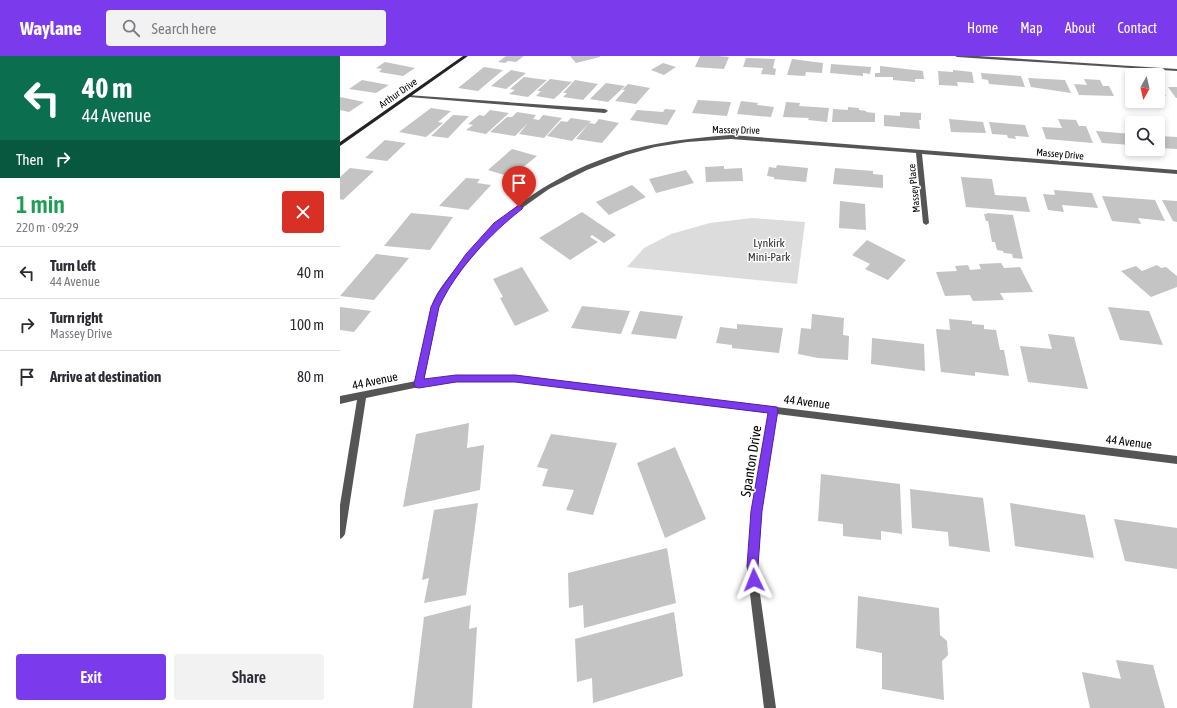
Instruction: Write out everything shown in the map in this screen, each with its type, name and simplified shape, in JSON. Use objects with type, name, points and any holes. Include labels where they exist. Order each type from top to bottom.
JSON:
[{"type":"main road","name":"Arthur Drive","points":[[340,144],[466,56]]},
{"type":"street","points":[[957,56],[1177,70]]},
{"type":"street","points":[[409,96],[605,111]]},
{"type":"street","name":"Massey Drive","points":[[419,384],[435,307],[449,283],[469,256],[497,225],[530,198],[565,179],[605,161],[645,148],[690,140],[731,137],[1177,172]]},
{"type":"street","name":"Massey Place","points":[[919,151],[926,223]]},
{"type":"street","name":"44 Avenue","points":[[340,400],[419,384],[456,379],[515,378],[1177,460]]},
{"type":"street","points":[[340,534],[362,396]]},
{"type":"street","name":"Spanton Drive","points":[[770,708],[752,566],[757,511],[773,410]]},
{"type":"green space","name":"Lynkirk Mini-Park","points":[[752,218],[805,222],[797,284],[627,267],[644,248],[671,234],[710,223]]},
{"type":"building","points":[[506,56],[524,56],[516,62],[498,62]]},
{"type":"building","points":[[570,56],[600,56],[600,57],[576,63]]},
{"type":"building","points":[[700,56],[729,57],[724,69],[695,67]]},
{"type":"building","points":[[746,58],[775,59],[773,68],[776,69],[775,75],[761,74],[763,68],[743,67]]},
{"type":"building","points":[[792,59],[823,63],[822,73],[806,72],[805,76],[787,75]]},
{"type":"building","points":[[385,62],[415,68],[403,76],[379,72],[382,69],[376,68]]},
{"type":"building","points":[[663,63],[676,67],[664,75],[651,70]]},
{"type":"building","points":[[831,64],[871,67],[870,74],[863,73],[863,76],[830,73]]},
{"type":"building","points":[[880,66],[923,71],[924,79],[915,79],[915,82],[893,80],[893,77],[875,77],[875,73],[880,73]]},
{"type":"building","points":[[484,67],[503,70],[478,91],[458,88]]},
{"type":"building","points":[[511,70],[526,73],[506,89],[491,86]]},
{"type":"building","points":[[953,70],[972,72],[974,83],[957,82],[958,86],[939,85],[938,71],[953,72]]},
{"type":"building","points":[[981,73],[1021,76],[1025,87],[989,84],[988,80],[982,79]]},
{"type":"building","points":[[524,77],[547,80],[528,97],[509,94],[515,90],[510,89]]},
{"type":"building","points":[[1028,78],[1065,80],[1071,93],[1031,87]]},
{"type":"building","points":[[550,79],[572,82],[554,99],[536,96],[541,91],[537,91]]},
{"type":"building","points":[[1084,79],[1100,80],[1103,86],[1109,86],[1114,96],[1079,95],[1074,84],[1087,85]]},
{"type":"building","points":[[362,80],[389,85],[376,93],[349,89]]},
{"type":"building","points":[[575,80],[598,84],[583,100],[563,97],[567,93],[563,93]]},
{"type":"building","points":[[606,83],[625,86],[608,102],[590,99]]},
{"type":"building","points":[[628,84],[650,88],[636,104],[615,101],[625,90],[622,90]]},
{"type":"building","points":[[1168,87],[1177,87],[1177,98],[1176,98]]},
{"type":"building","points":[[340,97],[364,102],[349,112],[340,110]]},
{"type":"building","points":[[698,100],[731,102],[727,116],[692,113]]},
{"type":"building","points":[[741,101],[774,107],[771,117],[737,114]]},
{"type":"building","points":[[786,102],[800,103],[799,106],[829,108],[827,122],[808,120],[809,118],[783,117]]},
{"type":"building","points":[[848,107],[859,108],[859,110],[875,113],[875,122],[832,122],[833,109],[848,110]]},
{"type":"building","points":[[431,108],[451,111],[438,122],[443,123],[426,137],[399,132]]},
{"type":"building","points":[[665,109],[676,110],[667,125],[630,120],[637,110],[663,112]]},
{"type":"building","points":[[490,110],[509,113],[486,134],[466,130],[473,125],[468,124],[479,115],[484,116]]},
{"type":"building","points":[[517,112],[536,115],[533,119],[539,120],[543,115],[562,118],[544,138],[519,134],[528,123],[515,136],[490,132],[507,117],[512,117]]},
{"type":"building","points":[[900,112],[921,113],[921,120],[919,120],[920,129],[884,126],[884,115],[900,116]]},
{"type":"building","points":[[453,115],[469,116],[448,138],[431,136]]},
{"type":"building","points":[[571,118],[591,121],[572,141],[547,136],[561,121],[567,122]]},
{"type":"building","points":[[599,119],[619,123],[602,143],[576,139],[589,123],[595,124]]},
{"type":"building","points":[[949,119],[983,122],[986,133],[951,132]]},
{"type":"building","points":[[1058,119],[1076,120],[1079,126],[1086,126],[1093,143],[1046,139],[1042,127],[1062,128]]},
{"type":"building","points":[[989,122],[1025,125],[1029,137],[1015,136],[1016,139],[1008,138],[1007,135],[992,134]]},
{"type":"building","points":[[1096,131],[1125,133],[1125,145],[1102,143]]},
{"type":"building","points":[[1165,136],[1177,137],[1177,149],[1165,148]]},
{"type":"building","points":[[385,140],[406,143],[387,161],[365,158]]},
{"type":"building","points":[[512,149],[537,156],[511,177],[488,170]]},
{"type":"building","points":[[777,165],[808,168],[806,182],[774,179],[774,177],[767,176],[769,167],[776,168]]},
{"type":"building","points":[[724,166],[724,169],[742,168],[743,181],[706,182],[705,167]]},
{"type":"building","points":[[350,168],[374,171],[343,200],[340,199],[340,177]]},
{"type":"building","points":[[835,168],[873,171],[873,174],[883,175],[883,188],[833,184]]},
{"type":"building","points":[[686,170],[694,183],[656,193],[649,179]]},
{"type":"building","points":[[961,177],[992,179],[995,195],[1026,197],[1030,212],[966,207]]},
{"type":"building","points":[[466,178],[480,179],[477,183],[491,185],[468,210],[439,206]]},
{"type":"building","points":[[632,185],[646,197],[609,215],[596,202]]},
{"type":"building","points":[[1054,190],[1092,193],[1098,208],[1062,205],[1064,212],[1048,210],[1043,194],[1055,195]]},
{"type":"building","points":[[1102,196],[1155,200],[1165,221],[1138,218],[1141,224],[1112,221]]},
{"type":"building","points":[[1162,200],[1177,201],[1177,222],[1173,221]]},
{"type":"building","points":[[840,201],[865,204],[866,230],[839,228]]},
{"type":"building","points":[[582,212],[616,235],[604,243],[592,235],[590,237],[598,242],[570,260],[539,238]]},
{"type":"building","points":[[411,213],[453,217],[430,250],[384,246]]},
{"type":"building","points":[[984,214],[1013,215],[1023,259],[1013,258],[1012,254],[997,250],[995,242],[992,242],[988,221],[986,221]]},
{"type":"building","points":[[867,240],[906,260],[888,280],[865,269],[870,264],[852,255]]},
{"type":"building","points":[[376,254],[409,258],[374,300],[340,296]]},
{"type":"building","points":[[1001,263],[1004,268],[1020,267],[1033,292],[1000,293],[1004,300],[973,301],[970,295],[945,296],[936,272],[957,271],[955,266],[968,265],[970,270],[981,269],[979,264]]},
{"type":"building","points":[[1157,265],[1161,268],[1166,267],[1177,276],[1177,287],[1151,297],[1121,271],[1136,266],[1142,271]]},
{"type":"building","points":[[522,267],[549,311],[515,326],[500,298],[503,297],[493,279]]},
{"type":"building","points":[[582,306],[630,311],[621,334],[571,328]]},
{"type":"building","points":[[340,307],[371,311],[354,332],[340,330]]},
{"type":"building","points":[[1108,307],[1149,311],[1163,345],[1120,340]]},
{"type":"building","points":[[640,311],[683,316],[676,339],[631,334]]},
{"type":"building","points":[[812,314],[844,318],[843,335],[849,336],[848,360],[818,358],[798,354],[801,328],[811,329]]},
{"type":"building","points":[[949,319],[972,321],[972,324],[984,325],[984,329],[996,330],[1000,350],[1004,350],[1009,376],[975,372],[975,376],[941,372],[936,329],[950,330]]},
{"type":"building","points":[[737,324],[783,328],[779,353],[732,348],[732,345],[716,343],[720,327],[737,329]]},
{"type":"building","points":[[1048,334],[1074,337],[1088,389],[1028,382],[1020,346],[1052,349]]},
{"type":"building","points":[[872,338],[924,344],[925,371],[871,364]]},
{"type":"building","points":[[469,423],[467,448],[484,445],[480,490],[403,507],[416,434]]},
{"type":"building","points":[[551,434],[617,443],[593,515],[566,510],[574,490],[542,486],[548,469],[537,467]]},
{"type":"building","points":[[675,447],[706,519],[665,538],[637,463]]},
{"type":"building","points":[[821,474],[900,484],[902,534],[881,531],[881,540],[843,536],[843,524],[818,521]]},
{"type":"building","points":[[910,489],[983,498],[990,552],[949,546],[948,532],[912,528]]},
{"type":"building","points":[[478,503],[466,595],[424,603],[429,578],[422,580],[434,510]]},
{"type":"building","points":[[1010,503],[1085,515],[1094,558],[1015,546]]},
{"type":"building","points":[[1114,519],[1177,528],[1177,569],[1125,561]]},
{"type":"building","points":[[667,548],[676,603],[584,628],[583,605],[569,608],[568,573]]},
{"type":"building","points":[[858,596],[939,608],[940,635],[947,641],[948,655],[942,661],[944,700],[882,689],[882,653],[856,648]]},
{"type":"building","points":[[471,605],[469,629],[477,627],[472,708],[413,708],[424,617]]},
{"type":"building","points":[[674,612],[683,676],[593,703],[592,678],[577,682],[575,639]]},
{"type":"building","points":[[1116,660],[1153,665],[1165,708],[1090,708],[1082,672],[1121,679]]},
{"type":"route","points":[[519,207],[487,235],[469,256],[441,295],[435,307],[419,384],[456,379],[515,378],[773,410],[757,511],[752,566],[754,580]]}]
